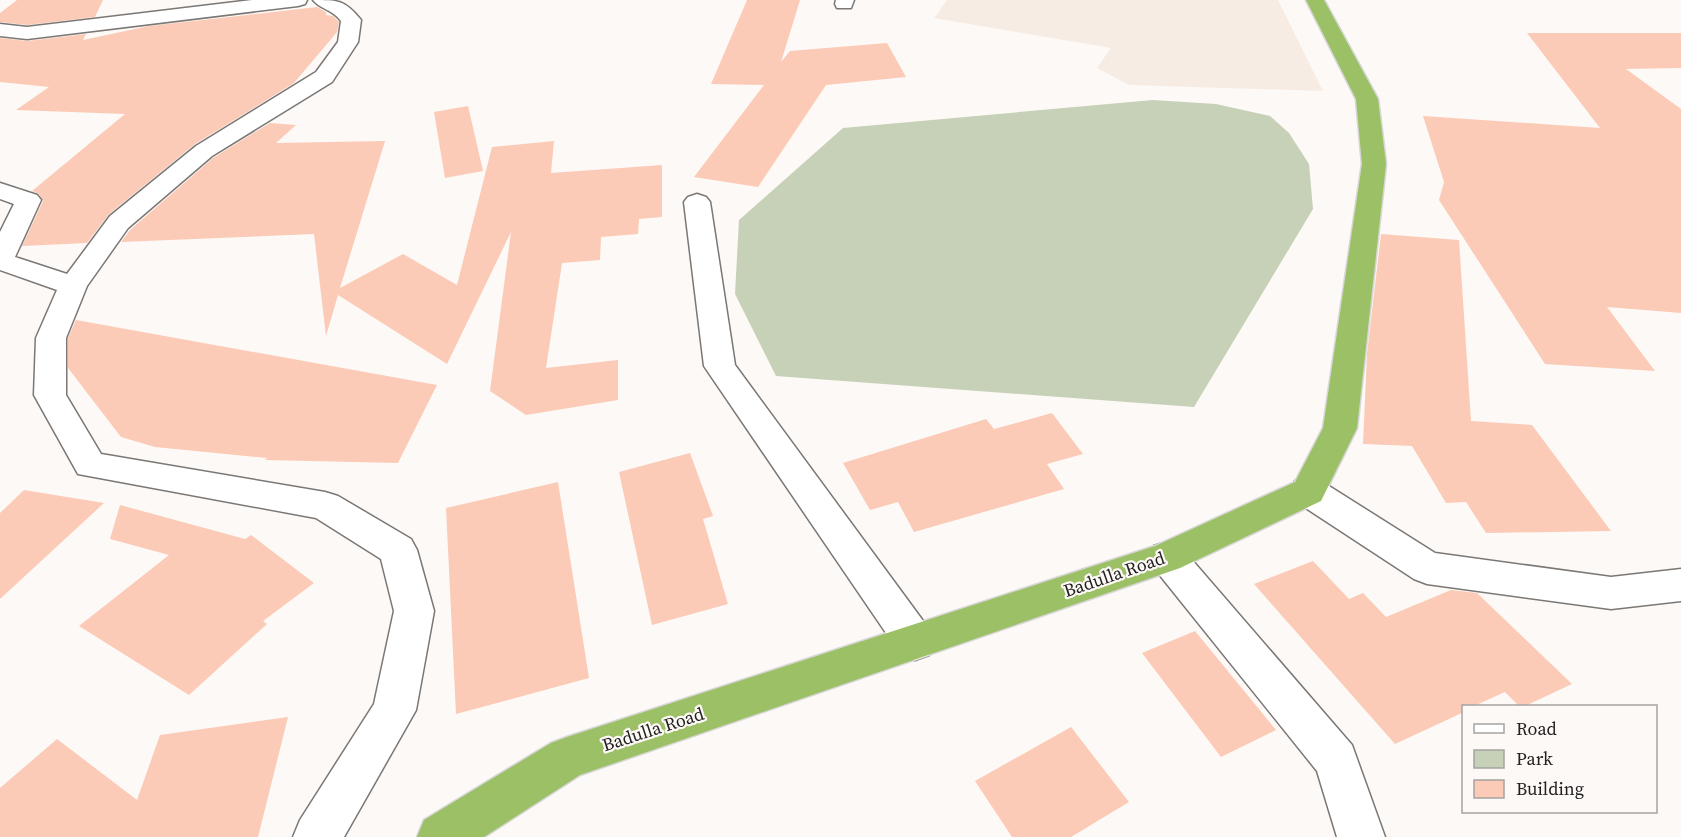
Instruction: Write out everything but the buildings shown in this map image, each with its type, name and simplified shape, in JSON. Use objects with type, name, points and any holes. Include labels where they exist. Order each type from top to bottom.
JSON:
[{"type":"highway","points":[[1308,491],[1340,428],[1374,164],[1367,99],[1316,0]]},
{"type":"highway","name":"Badulla Road","points":[[441,837],[567,758],[1167,557],[1308,491]]},
{"type":"street","points":[[0,30],[27,33],[298,0]]},
{"type":"street","points":[[317,837],[394,710],[414,611],[398,550],[325,506],[90,465],[50,395],[51,338],[73,286],[119,222],[204,151],[324,77],[348,42],[351,20],[340,7],[322,0]]},
{"type":"street","points":[[0,191],[28,200],[0,261],[73,286]]},
{"type":"street","points":[[697,202],[720,366],[915,642]]},
{"type":"street","points":[[1308,491],[1427,568],[1611,592],[1681,585]]},
{"type":"street","points":[[1167,557],[1336,760],[1361,837]]},
{"type":"shaded area","points":[[947,0],[1278,0],[1323,91],[1129,85],[1097,68],[1111,48],[934,18]]},
{"type":"green space","points":[[1153,100],[1216,104],[1270,116],[1289,133],[1309,164],[1313,209],[1194,407],[776,376],[735,294],[739,220],[843,128]]}]
